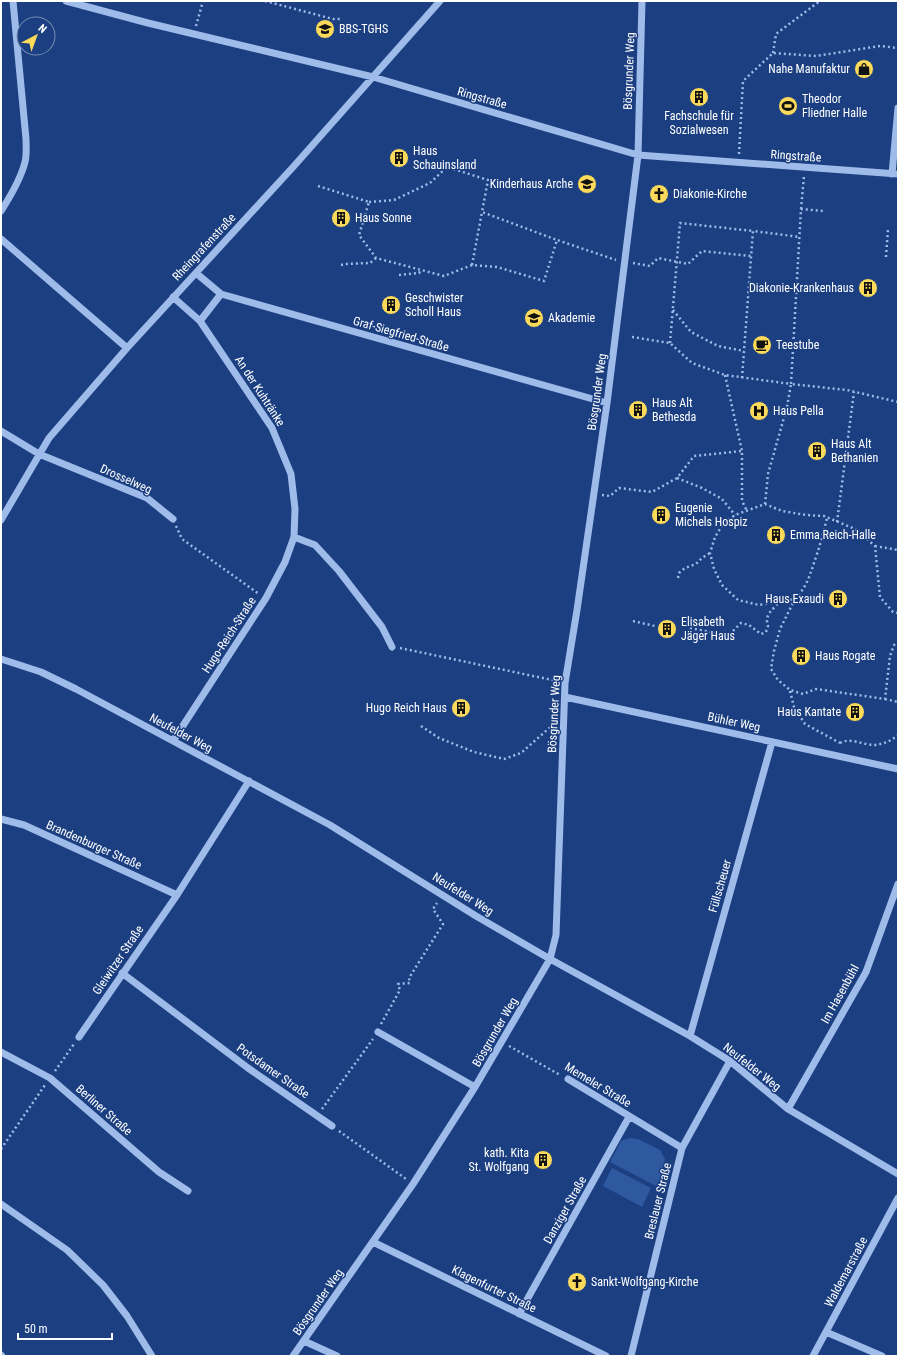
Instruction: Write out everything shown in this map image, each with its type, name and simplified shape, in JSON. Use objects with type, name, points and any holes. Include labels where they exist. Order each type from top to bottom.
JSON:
[{"type":"street","points":[[1,211],[10,196],[25,163],[26,153],[26,132],[13,1]]},
{"type":"street","name":"Ringstraße","points":[[66,1],[194,34],[373,77],[638,155],[895,174]]},
{"type":"street","name":"Rheingrafenstraße","points":[[1,520],[49,438],[127,348],[440,1]]},
{"type":"street","name":"Bösgrunder Weg","points":[[293,1356],[413,1184],[474,1087],[550,959],[556,935],[565,683],[607,403],[638,155],[642,1]]},
{"type":"street","points":[[895,174],[898,108]]},
{"type":"street","points":[[1,239],[127,348]]},
{"type":"street","name":"Graf-Siegfried-Straße","points":[[196,273],[221,294],[607,403]]},
{"type":"street","points":[[200,321],[221,294]]},
{"type":"street","name":"An der Kuhtränke","points":[[174,297],[200,321],[272,428],[291,474],[295,509],[294,537]]},
{"type":"street","name":"Drosselweg","points":[[1,431],[39,454],[147,498],[173,519]]},
{"type":"street","points":[[294,537],[315,545],[339,570],[382,627],[392,647]]},
{"type":"street","name":"Hugo-Reich-Straße","points":[[173,741],[266,598],[285,562],[294,537]]},
{"type":"street","name":"Neufelder Weg","points":[[1,659],[41,672],[76,689],[330,825],[550,959],[690,1036],[730,1061],[788,1109],[898,1174]]},
{"type":"street","name":"Bühler Weg","points":[[565,697],[898,769]]},
{"type":"street","name":"Füllscheuer","points":[[690,1036],[772,742]]},
{"type":"street","name":"Gleiwitzer Straße","points":[[79,1037],[177,895],[249,781]]},
{"type":"street","name":"Brandenburger Straße","points":[[1,819],[24,825],[177,895]]},
{"type":"street","name":"Im Hasenbühl","points":[[788,1109],[866,972],[898,884]]},
{"type":"street","name":"Potsdamer Straße","points":[[122,973],[248,1068],[332,1126]]},
{"type":"street","points":[[378,1032],[474,1087]]},
{"type":"street","name":"Berliner Straße","points":[[1,1052],[50,1078],[159,1172],[188,1191]]},
{"type":"street","name":"Breslauer Straße","points":[[631,1356],[682,1148],[730,1061]]},
{"type":"street","name":"Memeler Straße","points":[[568,1079],[682,1148]]},
{"type":"street","name":"Danziger Straße","points":[[519,1314],[629,1117]]},
{"type":"street","name":"Waldemarstraße","points":[[814,1356],[898,1198]]},
{"type":"street","points":[[1,1204],[67,1250],[103,1285],[127,1316],[152,1356]]},
{"type":"street","name":"Klagenfurter Straße","points":[[373,1242],[606,1356]]},
{"type":"street","points":[[826,1332],[882,1356]]},
{"type":"street","points":[[304,1341],[338,1356]]},
{"type":"path","points":[[194,34],[203,1]]},
{"type":"path","points":[[266,1],[333,19],[342,19]]},
{"type":"path","points":[[738,163],[743,81],[773,53],[776,34],[820,1]]},
{"type":"path","points":[[773,53],[816,56],[880,46],[898,48]]},
{"type":"path","points":[[318,186],[369,202],[394,200],[430,183],[447,166],[488,180],[472,265]]},
{"type":"path","points":[[765,504],[768,474],[791,384],[805,167]]},
{"type":"path","points":[[369,202],[359,235],[376,258],[444,276],[472,265],[497,267],[544,281],[557,240]]},
{"type":"path","points":[[802,209],[823,211]]},
{"type":"path","points":[[482,212],[557,240],[625,262],[650,266],[658,258],[688,264],[702,251],[751,256]]},
{"type":"path","points":[[670,343],[680,223],[800,237]]},
{"type":"path","points":[[886,257],[888,229]]},
{"type":"path","points":[[742,378],[753,231]]},
{"type":"path","points":[[341,266],[345,264],[370,263],[376,258]]},
{"type":"path","points":[[399,275],[419,273],[421,270]]},
{"type":"path","points":[[672,310],[691,332],[718,346],[744,351]]},
{"type":"path","points":[[632,337],[670,343],[692,363],[725,375],[847,390],[898,402]]},
{"type":"path","points":[[725,375],[742,451],[742,501],[747,511]]},
{"type":"path","points":[[837,522],[854,392]]},
{"type":"path","points":[[593,494],[610,496],[619,488],[652,492],[677,478],[694,456],[742,451]]},
{"type":"path","points":[[677,478],[702,488],[722,499],[735,514]]},
{"type":"path","points":[[796,599],[759,605],[738,600],[722,585],[714,569],[710,553],[715,537],[723,524],[735,514],[765,504],[782,511],[827,518],[855,530],[875,546],[898,550]]},
{"type":"path","points":[[827,518],[810,577],[780,629],[771,669],[778,680],[790,690],[803,694],[816,689],[898,702]]},
{"type":"path","points":[[173,519],[182,539],[266,598]]},
{"type":"path","points":[[875,546],[880,597],[893,612],[898,613]]},
{"type":"path","points":[[678,578],[679,573],[685,568],[696,564],[710,553]]},
{"type":"path","points":[[690,628],[727,635],[741,623],[749,625],[761,634],[766,632],[768,626],[766,620],[768,615],[780,601]]},
{"type":"path","points":[[633,621],[655,626]]},
{"type":"path","points":[[885,699],[890,656],[894,645],[898,644]]},
{"type":"path","points":[[392,647],[565,683]]},
{"type":"path","points":[[790,690],[794,707],[805,724],[840,743],[846,741],[874,745],[886,743],[898,735]]},
{"type":"path","points":[[421,726],[439,738],[474,752],[504,759],[520,753],[564,715]]},
{"type":"path","points":[[837,756],[840,743]]},
{"type":"path","points":[[317,1116],[378,1032],[381,1023],[400,990],[398,984],[410,983],[409,978],[443,924],[433,909],[443,894]]},
{"type":"path","points":[[1,1149],[79,1037]]},
{"type":"path","name":"Memeler Straße","points":[[502,1041],[568,1079]]},
{"type":"path","points":[[332,1126],[413,1184]]},
{"type":"shaded area","points":[[630,1138],[638,1139],[660,1150],[665,1159],[658,1187],[610,1162],[621,1141]]},
{"type":"shaded area","points":[[612,1168],[651,1188],[642,1207],[603,1186]]},
{"type":"place","name":"BBS-TGHS","points":[[325,29]]},
{"type":"place","name":"Nahe Manufaktur","points":[[864,69]]},
{"type":"place","name":"Fachschule für Sozialwesen","points":[[699,97]]},
{"type":"place","name":"Theodor Fliedner Halle","points":[[788,106]]},
{"type":"place","name":"Haus Schauinsland","points":[[399,158]]},
{"type":"place","name":"Kinderhaus Arche","points":[[587,184]]},
{"type":"place","name":"Diakonie-Kirche","points":[[659,194]]},
{"type":"place","name":"Haus Sonne","points":[[341,218]]},
{"type":"place","name":"Diakonie-Krankenhaus","points":[[868,288]]},
{"type":"place","name":"Geschwister Scholl Haus","points":[[391,305]]},
{"type":"place","name":"Akademie","points":[[534,318]]},
{"type":"place","name":"Teestube","points":[[762,345]]},
{"type":"place","name":"Haus Alt Bethesda","points":[[638,410]]},
{"type":"place","name":"Haus Pella","points":[[759,411]]},
{"type":"place","name":"Haus Alt Bethanien","points":[[817,451]]},
{"type":"place","name":"Eugenie Michels Hospiz","points":[[661,515]]},
{"type":"place","name":"Emma Reich-Halle","points":[[776,535]]},
{"type":"place","name":"Haus Exaudi","points":[[838,599]]},
{"type":"place","name":"Elisabeth Jäger Haus","points":[[667,629]]},
{"type":"place","name":"Haus Rogate","points":[[801,656]]},
{"type":"place","name":"Hugo Reich Haus","points":[[461,708]]},
{"type":"place","name":"Haus Kantate","points":[[855,712]]},
{"type":"place","name":"kath. Kita St. Wolfgang","points":[[543,1160]]},
{"type":"place","name":"Sankt-Wolfgang-Kirche","points":[[577,1282]]}]
